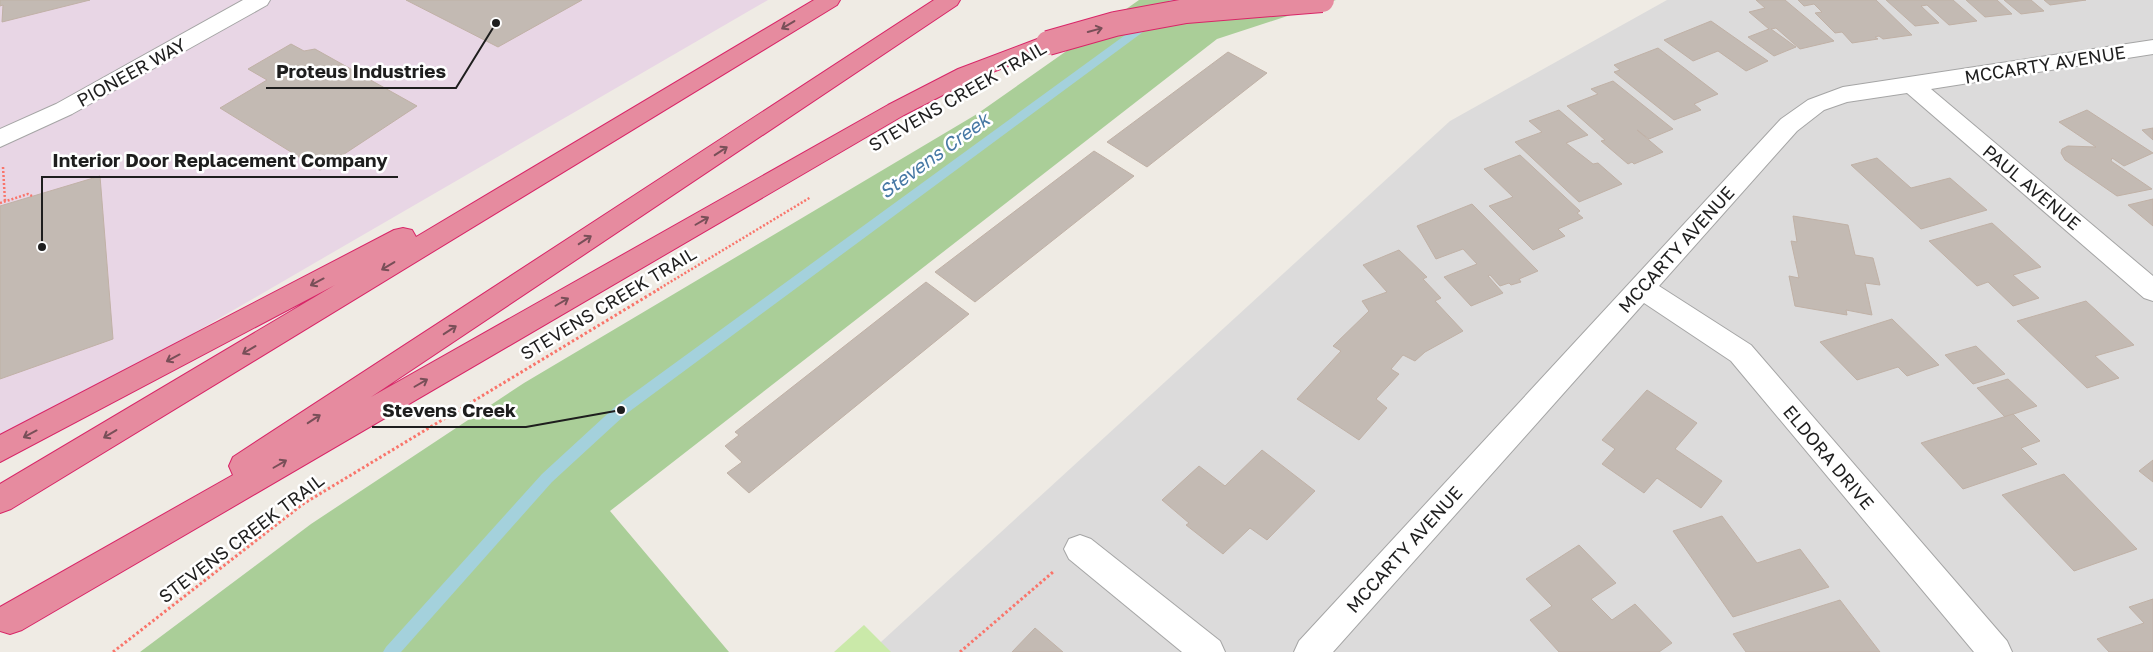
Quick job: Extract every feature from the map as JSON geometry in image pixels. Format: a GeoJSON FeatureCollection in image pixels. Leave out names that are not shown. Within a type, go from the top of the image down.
{"type":"FeatureCollection","features":[{"type":"Feature","properties":{"kind":"highway"},"geometry":{"type":"LineString","coordinates":[[0,500],[829,0]]}},
{"type":"Feature","properties":{"kind":"highway"},"geometry":{"type":"LineString","coordinates":[[5,623],[949,0]]}},
{"type":"Feature","properties":{"kind":"highway"},"geometry":{"type":"LineString","coordinates":[[5,623],[896,110],[966,74],[1048,43],[1116,24],[1186,11],[1322,0]]}},
{"type":"Feature","properties":{"kind":"highway"},"geometry":{"type":"LineString","coordinates":[[0,449],[670,96]]}},
{"type":"Feature","properties":{"kind":"street","name":"PIONEER WAY"},"geometry":{"type":"LineString","coordinates":[[0,138],[64,109],[259,0]]}},
{"type":"Feature","properties":{"kind":"street","name":"MCCARTY AVENUE"},"geometry":{"type":"LineString","coordinates":[[1311,652],[1788,126],[1816,105],[1843,95],[2153,47]]}},
{"type":"Feature","properties":{"kind":"street","name":"PAUL AVENUE"},"geometry":{"type":"LineString","coordinates":[[1911,84],[2153,291]]}},
{"type":"Feature","properties":{"kind":"street","name":"ELDORA DRIVE"},"geometry":{"type":"LineString","coordinates":[[1641,287],[1741,353],[1995,652]]}},
{"type":"Feature","properties":{"kind":"street"},"geometry":{"type":"LineString","coordinates":[[1080,549],[1208,652]]}},
{"type":"Feature","properties":{"kind":"path"},"geometry":{"type":"LineString","coordinates":[[0,160],[5,172],[5,201]]}},
{"type":"Feature","properties":{"kind":"path"},"geometry":{"type":"LineString","coordinates":[[0,203],[28,194],[32,196]]}},
{"type":"Feature","properties":{"kind":"path","name":"STEVENS CREEK TRAIL"},"geometry":{"type":"LineString","coordinates":[[113,652],[303,504],[812,196]]}},
{"type":"Feature","properties":{"kind":"path"},"geometry":{"type":"LineString","coordinates":[[960,652],[1080,549]]}},
{"type":"Feature","properties":{"kind":"shaded area"},"geometry":{"type":"Polygon","coordinates":[[[0,0],[768,0],[137,366],[0,436],[0,0]]]}},
{"type":"Feature","properties":{"kind":"shaded area"},"geometry":{"type":"Polygon","coordinates":[[[1667,0],[2153,0],[2153,652],[870,652],[1450,121],[1667,0]]]}},
{"type":"Feature","properties":{"kind":"green space"},"geometry":{"type":"Polygon","coordinates":[[[1139,0],[1336,0],[1217,39],[610,511],[729,652],[140,652],[311,524],[524,383],[977,114],[1139,0]]]}},
{"type":"Feature","properties":{"kind":"green space"},"geometry":{"type":"Polygon","coordinates":[[[864,625],[891,652],[834,652],[864,625]]]}},
{"type":"Feature","properties":{"kind":"building"},"geometry":{"type":"Polygon","coordinates":[[[0,0],[90,0],[2,22],[3,5],[0,6],[0,0]]]}},
{"type":"Feature","properties":{"kind":"building"},"geometry":{"type":"Polygon","coordinates":[[[406,0],[582,0],[498,47],[406,0]]]}},
{"type":"Feature","properties":{"kind":"building"},"geometry":{"type":"Polygon","coordinates":[[[1756,0],[1785,0],[1834,41],[1800,49],[1776,28],[1771,29],[1796,47],[1774,56],[1748,37],[1769,29],[1749,12],[1765,8],[1756,0]]]}},
{"type":"Feature","properties":{"kind":"building"},"geometry":{"type":"Polygon","coordinates":[[[1798,0],[1876,0],[1912,35],[1883,39],[1879,36],[1875,37],[1878,39],[1852,43],[1842,32],[1835,33],[1815,13],[1822,12],[1814,4],[1804,6],[1798,0]]]}},
{"type":"Feature","properties":{"kind":"building"},"geometry":{"type":"Polygon","coordinates":[[[1886,0],[1953,0],[1977,21],[1949,25],[1927,5],[1921,6],[1939,23],[1915,26],[1886,0]]]}},
{"type":"Feature","properties":{"kind":"building"},"geometry":{"type":"Polygon","coordinates":[[[1966,0],[1997,0],[2012,14],[1985,17],[1966,0]]]}},
{"type":"Feature","properties":{"kind":"building"},"geometry":{"type":"Polygon","coordinates":[[[2004,0],[2031,0],[2044,11],[2021,14],[2004,0]]]}},
{"type":"Feature","properties":{"kind":"building"},"geometry":{"type":"Polygon","coordinates":[[[2044,0],[2086,0],[2050,5],[2044,0]]]}},
{"type":"Feature","properties":{"kind":"building"},"geometry":{"type":"Polygon","coordinates":[[[1711,21],[1768,61],[1746,71],[1718,51],[1693,61],[1664,40],[1711,21]]]}},
{"type":"Feature","properties":{"kind":"building"},"geometry":{"type":"Polygon","coordinates":[[[291,44],[304,51],[315,49],[417,106],[320,170],[220,108],[267,80],[248,69],[291,44]]]}},
{"type":"Feature","properties":{"kind":"building"},"geometry":{"type":"Polygon","coordinates":[[[1658,48],[1718,94],[1694,104],[1701,110],[1674,120],[1614,72],[1620,70],[1614,65],[1658,48]]]}},
{"type":"Feature","properties":{"kind":"building"},"geometry":{"type":"Polygon","coordinates":[[[1228,52],[1267,73],[1147,167],[1107,142],[1228,52]]]}},
{"type":"Feature","properties":{"kind":"building"},"geometry":{"type":"Polygon","coordinates":[[[1613,81],[1673,129],[1649,139],[1637,130],[1663,152],[1634,164],[1632,162],[1628,164],[1601,141],[1605,140],[1567,106],[1598,94],[1591,89],[1613,81]]]}},
{"type":"Feature","properties":{"kind":"building"},"geometry":{"type":"Polygon","coordinates":[[[1559,110],[1588,135],[1566,143],[1593,164],[1598,163],[1622,184],[1579,202],[1515,142],[1542,132],[1529,121],[1559,110]]]}},
{"type":"Feature","properties":{"kind":"building"},"geometry":{"type":"Polygon","coordinates":[[[2087,110],[2153,153],[2124,166],[2112,158],[2111,161],[2152,189],[2117,196],[2065,160],[2061,153],[2062,149],[2068,146],[2096,147],[2059,122],[2087,110]]]}},
{"type":"Feature","properties":{"kind":"building"},"geometry":{"type":"Polygon","coordinates":[[[2153,128],[2153,140],[2142,130],[2153,128]]]}},
{"type":"Feature","properties":{"kind":"building"},"geometry":{"type":"Polygon","coordinates":[[[1094,151],[1134,176],[975,302],[935,272],[1094,151]]]}},
{"type":"Feature","properties":{"kind":"building"},"geometry":{"type":"Polygon","coordinates":[[[1520,155],[1580,211],[1577,213],[1583,218],[1558,229],[1565,236],[1533,250],[1489,206],[1513,197],[1484,169],[1520,155]]]}},
{"type":"Feature","properties":{"kind":"building"},"geometry":{"type":"Polygon","coordinates":[[[1877,158],[1911,188],[1950,178],[1987,210],[1921,229],[1851,165],[1877,158]]]}},
{"type":"Feature","properties":{"kind":"building"},"geometry":{"type":"Polygon","coordinates":[[[100,176],[113,339],[0,379],[0,206],[100,176]]]}},
{"type":"Feature","properties":{"kind":"building"},"geometry":{"type":"Polygon","coordinates":[[[2153,199],[2153,226],[2128,205],[2153,199]]]}},
{"type":"Feature","properties":{"kind":"building"},"geometry":{"type":"Polygon","coordinates":[[[1472,204],[1538,271],[1519,279],[1521,282],[1511,285],[1509,283],[1500,286],[1490,275],[1488,276],[1503,293],[1471,306],[1444,277],[1477,264],[1463,249],[1436,259],[1417,226],[1472,204]]]}},
{"type":"Feature","properties":{"kind":"building"},"geometry":{"type":"Polygon","coordinates":[[[1793,216],[1848,225],[1855,255],[1873,258],[1880,285],[1865,283],[1872,315],[1846,310],[1847,315],[1795,306],[1789,276],[1799,278],[1791,241],[1797,242],[1793,216]]]}},
{"type":"Feature","properties":{"kind":"building"},"geometry":{"type":"Polygon","coordinates":[[[1992,223],[2041,267],[2013,275],[2039,298],[2013,306],[1988,282],[1977,286],[1929,241],[1992,223]]]}},
{"type":"Feature","properties":{"kind":"building"},"geometry":{"type":"Polygon","coordinates":[[[1399,250],[1427,277],[1423,279],[1441,298],[1435,301],[1463,331],[1425,352],[1415,361],[1403,355],[1391,369],[1399,374],[1376,399],[1387,408],[1359,440],[1297,399],[1341,351],[1333,346],[1369,311],[1362,301],[1387,292],[1363,265],[1399,250]]]}},
{"type":"Feature","properties":{"kind":"building"},"geometry":{"type":"Polygon","coordinates":[[[926,282],[969,314],[749,493],[727,473],[742,462],[725,446],[739,435],[735,432],[926,282]]]}},
{"type":"Feature","properties":{"kind":"building"},"geometry":{"type":"Polygon","coordinates":[[[2086,301],[2134,345],[2095,356],[2119,378],[2087,388],[2017,321],[2086,301]]]}},
{"type":"Feature","properties":{"kind":"building"},"geometry":{"type":"Polygon","coordinates":[[[1892,319],[1939,365],[1907,376],[1898,367],[1857,380],[1820,342],[1892,319]]]}},
{"type":"Feature","properties":{"kind":"building"},"geometry":{"type":"Polygon","coordinates":[[[1976,346],[2005,374],[1973,384],[1945,355],[1976,346]]]}},
{"type":"Feature","properties":{"kind":"building"},"geometry":{"type":"Polygon","coordinates":[[[2008,379],[2037,406],[2005,417],[1977,388],[2008,379]]]}},
{"type":"Feature","properties":{"kind":"building"},"geometry":{"type":"Polygon","coordinates":[[[1647,390],[1697,423],[1675,449],[1722,481],[1701,508],[1657,478],[1644,493],[1602,464],[1615,449],[1602,440],[1647,390]]]}},
{"type":"Feature","properties":{"kind":"building"},"geometry":{"type":"Polygon","coordinates":[[[2013,414],[2040,441],[2021,448],[2037,464],[1963,489],[1921,443],[2013,414]]]}},
{"type":"Feature","properties":{"kind":"building"},"geometry":{"type":"Polygon","coordinates":[[[1262,450],[1315,491],[1267,540],[1250,528],[1223,554],[1186,525],[1189,523],[1162,500],[1199,466],[1225,486],[1262,450]]]}},
{"type":"Feature","properties":{"kind":"building"},"geometry":{"type":"Polygon","coordinates":[[[2153,460],[2153,482],[2139,471],[2153,460]]]}},
{"type":"Feature","properties":{"kind":"building"},"geometry":{"type":"Polygon","coordinates":[[[2064,474],[2137,549],[2074,571],[2002,495],[2064,474]]]}},
{"type":"Feature","properties":{"kind":"building"},"geometry":{"type":"Polygon","coordinates":[[[1722,516],[1757,563],[1800,549],[1829,587],[1733,617],[1673,531],[1722,516]]]}},
{"type":"Feature","properties":{"kind":"building"},"geometry":{"type":"Polygon","coordinates":[[[1579,545],[1616,583],[1591,599],[1612,620],[1635,604],[1672,643],[1659,652],[1559,652],[1530,620],[1552,606],[1526,579],[1579,545]]]}},
{"type":"Feature","properties":{"kind":"building"},"geometry":{"type":"Polygon","coordinates":[[[2153,599],[2153,652],[2109,652],[2097,639],[2144,623],[2129,607],[2153,599]]]}},
{"type":"Feature","properties":{"kind":"building"},"geometry":{"type":"Polygon","coordinates":[[[1840,600],[1880,652],[1746,652],[1733,634],[1840,600]]]}},
{"type":"Feature","properties":{"kind":"building"},"geometry":{"type":"Polygon","coordinates":[[[1035,628],[1063,652],[1012,652],[1035,628]]]}},
{"type":"Feature","properties":{"kind":"waterway","name":"Stevens Creek"},"geometry":{"type":"LineString","coordinates":[[391,652],[547,478],[621,410],[1143,27],[1176,0]]}},
{"type":"Feature","properties":{"kind":"place","name":"Proteus Industries"},"geometry":{"type":"Point","coordinates":[496,23]}},
{"type":"Feature","properties":{"kind":"place","name":"Interior Door Replacement Company"},"geometry":{"type":"Point","coordinates":[42,247]}},
{"type":"Feature","properties":{"kind":"place","name":"Stevens Creek"},"geometry":{"type":"Point","coordinates":[621,410]}}]}
